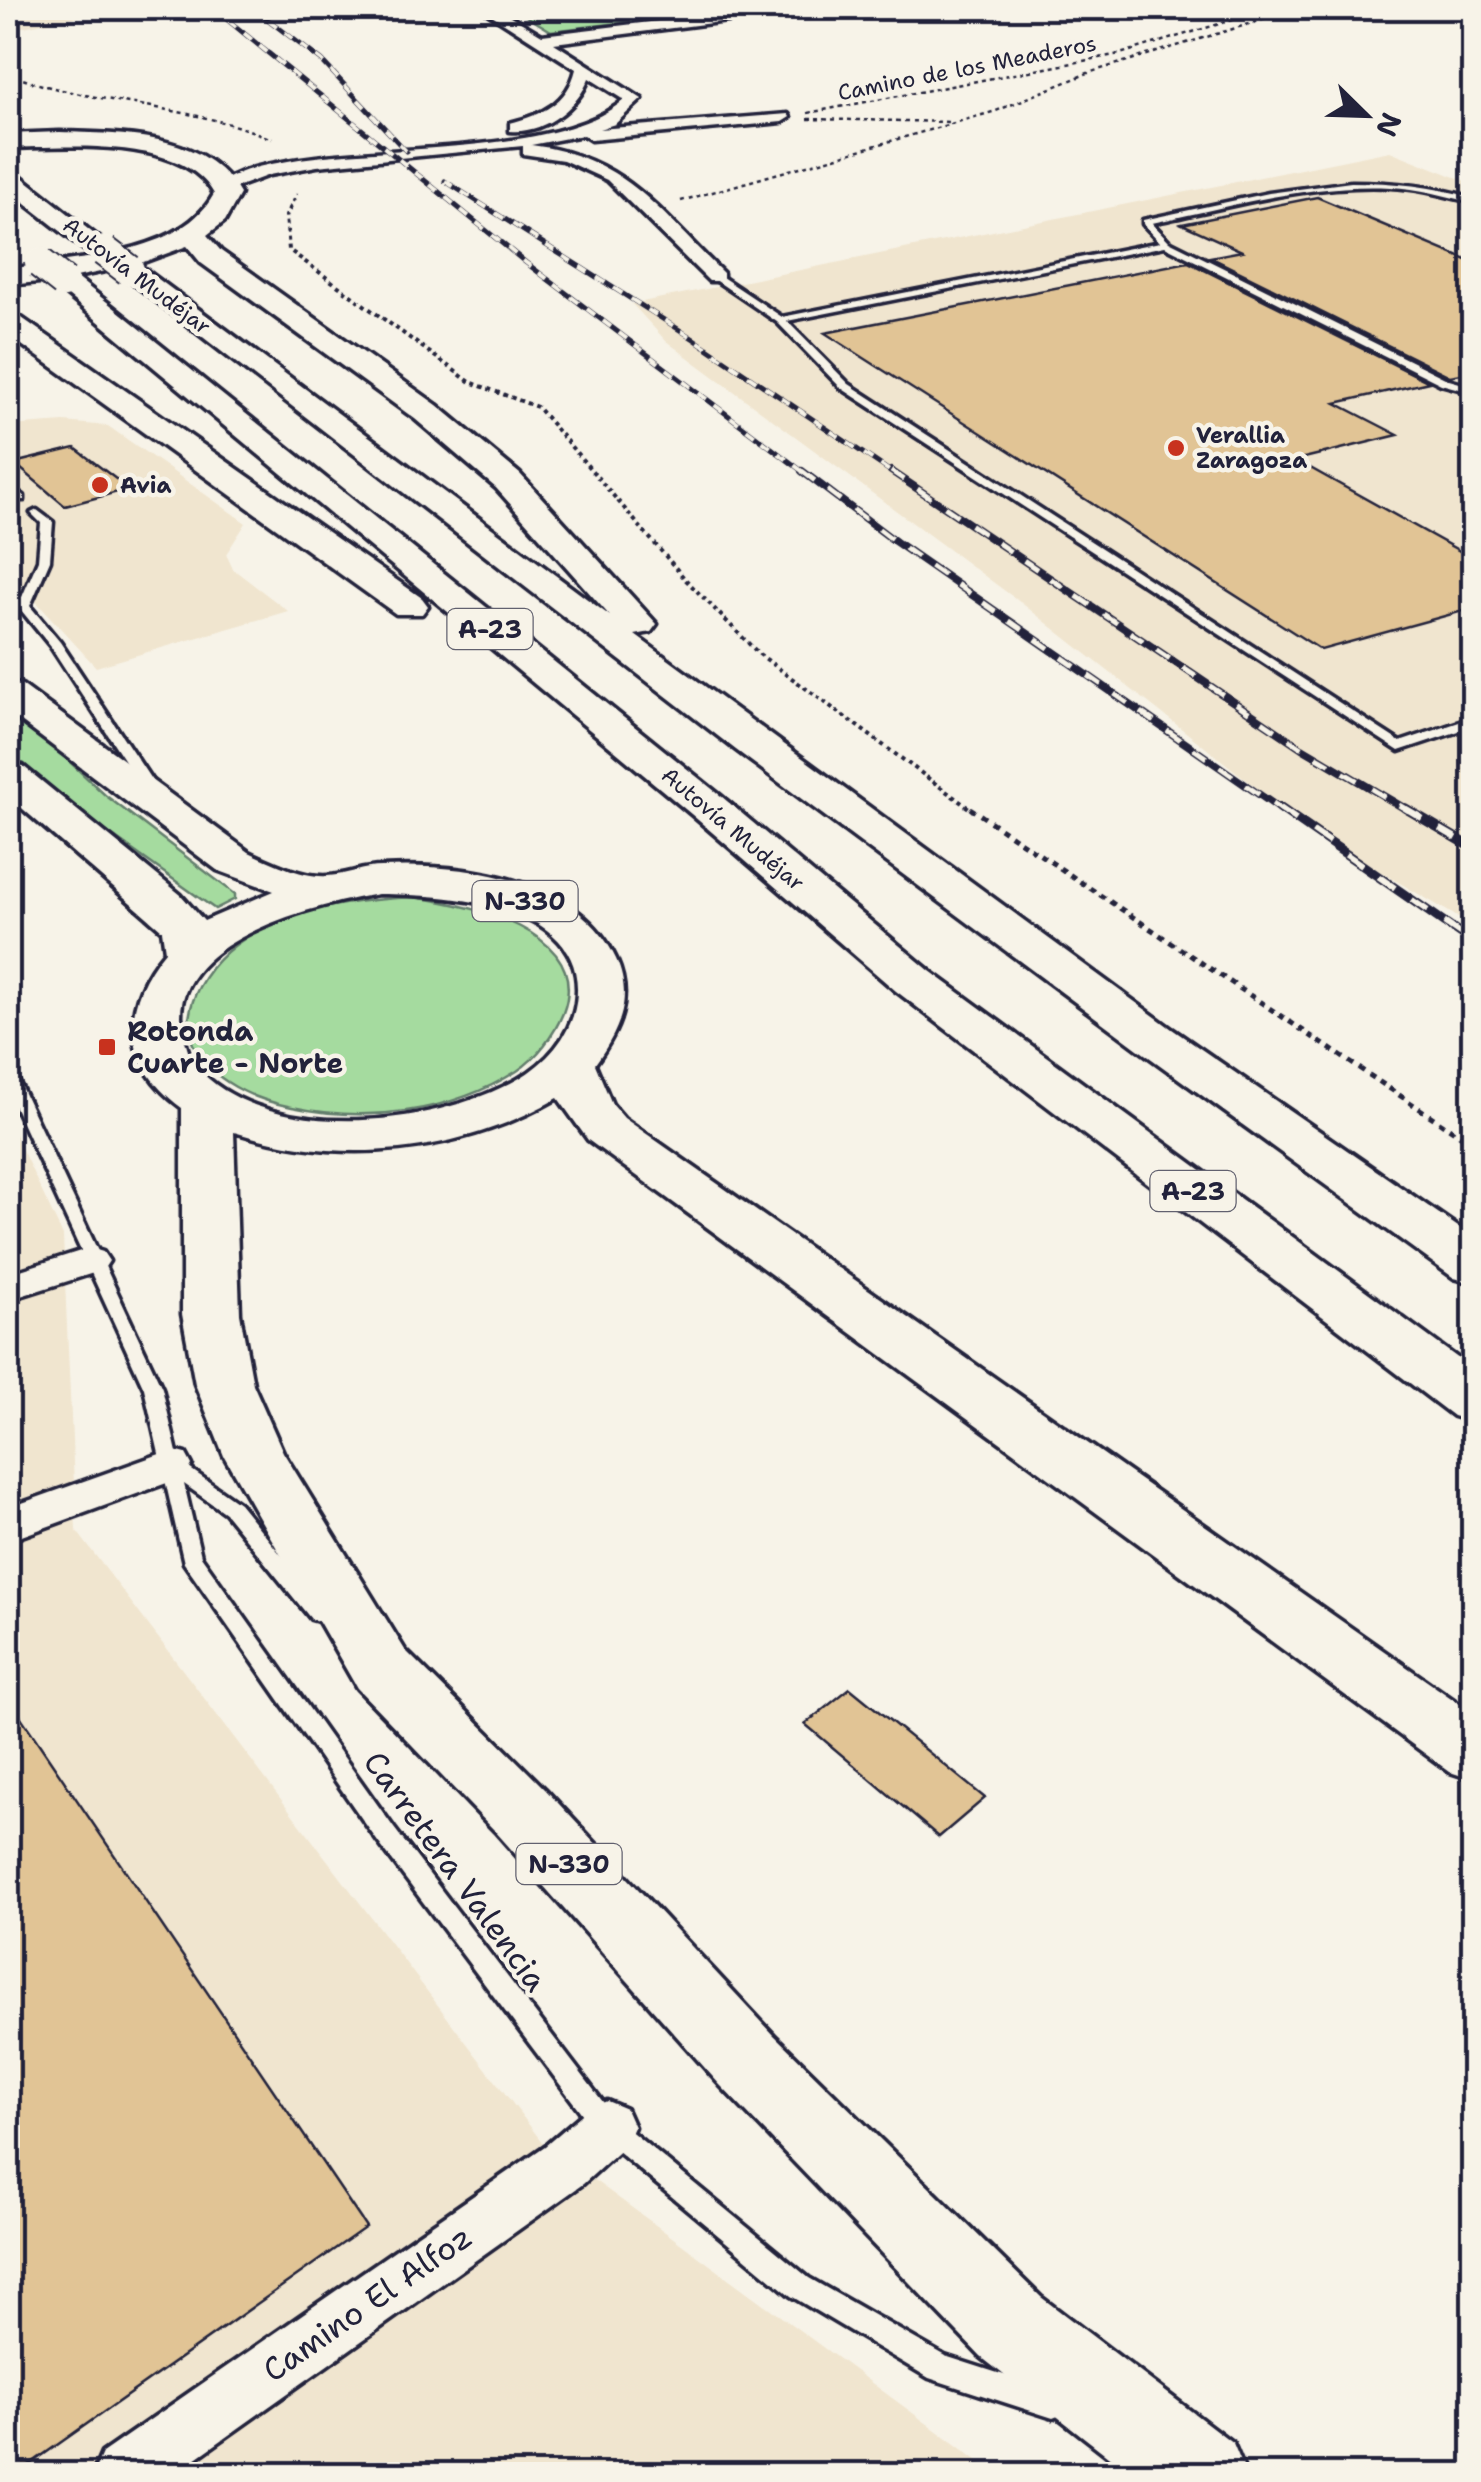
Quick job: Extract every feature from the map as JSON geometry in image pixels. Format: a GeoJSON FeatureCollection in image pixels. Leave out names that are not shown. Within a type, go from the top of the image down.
{"type":"FeatureCollection","features":[{"type":"Feature","properties":{"kind":"highway"},"geometry":{"type":"LineString","coordinates":[[8,278],[108,262],[190,233],[221,210],[226,186],[197,161],[145,147],[14,129]]}},
{"type":"Feature","properties":{"kind":"highway","name":"Autovía Mudéjar"},"geometry":{"type":"LineString","coordinates":[[8,178],[751,741],[1155,1039],[1474,1265]]}},
{"type":"Feature","properties":{"kind":"highway"},"geometry":{"type":"LineString","coordinates":[[190,233],[211,257],[426,412],[508,481],[660,649],[726,705],[751,741]]}},
{"type":"Feature","properties":{"kind":"highway","name":"Autovía Mudéjar"},"geometry":{"type":"LineString","coordinates":[[41,264],[706,805],[913,981],[1474,1401]]}},
{"type":"Feature","properties":{"kind":"highway"},"geometry":{"type":"LineString","coordinates":[[8,322],[578,726],[687,816],[913,981]]}},
{"type":"Feature","properties":{"kind":"highway","name":"N-330"},"geometry":{"type":"LineString","coordinates":[[8,694],[233,861],[264,874],[321,888]]}},
{"type":"Feature","properties":{"kind":"highway"},"geometry":{"type":"LineString","coordinates":[[8,774],[165,904],[185,927],[189,954]]}},
{"type":"Feature","properties":{"kind":"highway","name":"N-330"},"geometry":{"type":"LineString","coordinates":[[378,880],[453,883],[488,888],[536,905],[572,929],[596,958],[604,992],[594,1028],[569,1063],[532,1092],[482,1114],[426,1130],[366,1136],[306,1134],[252,1122],[208,1102],[166,1061],[156,1025],[164,988],[189,954],[225,926],[270,904],[321,888],[378,880]]}},
{"type":"Feature","properties":{"kind":"highway"},"geometry":{"type":"LineString","coordinates":[[569,1063],[589,1110],[606,1129],[1474,1752]]}},
{"type":"Feature","properties":{"kind":"highway","name":"N-330"},"geometry":{"type":"LineString","coordinates":[[208,1102],[211,1314],[224,1384],[254,1456],[380,1669],[520,1810],[747,2060],[1011,2326],[1129,2434]]}},
{"type":"Feature","properties":{"kind":"street"},"geometry":{"type":"LineString","coordinates":[[488,8],[584,68],[628,107],[673,124]]}},
{"type":"Feature","properties":{"kind":"street"},"geometry":{"type":"LineString","coordinates":[[540,40],[798,8]]}},
{"type":"Feature","properties":{"kind":"street"},"geometry":{"type":"LineString","coordinates":[[528,133],[581,90],[584,68]]}},
{"type":"Feature","properties":{"kind":"street"},"geometry":{"type":"LineString","coordinates":[[226,186],[260,169],[300,160],[590,128],[628,107],[692,116],[782,117]]}},
{"type":"Feature","properties":{"kind":"street"},"geometry":{"type":"LineString","coordinates":[[650,109],[673,124],[679,138],[660,148]]}},
{"type":"Feature","properties":{"kind":"street"},"geometry":{"type":"LineString","coordinates":[[197,161],[300,160],[479,145],[528,133],[782,117]]}},
{"type":"Feature","properties":{"kind":"street"},"geometry":{"type":"LineString","coordinates":[[479,145],[567,155],[616,166],[646,211],[716,276]]}},
{"type":"Feature","properties":{"kind":"street"},"geometry":{"type":"LineString","coordinates":[[8,1287],[90,1261]]}},
{"type":"Feature","properties":{"kind":"street"},"geometry":{"type":"LineString","coordinates":[[8,1525],[172,1465]]}},
{"type":"Feature","properties":{"kind":"street","name":"Camino El Alfoz"},"geometry":{"type":"LineString","coordinates":[[123,2474],[564,2165],[607,2127]]}},
{"type":"Feature","properties":{"kind":"lane"},"geometry":{"type":"LineString","coordinates":[[1474,201],[1423,185],[1343,183],[1146,222],[1166,242],[1444,382],[1474,390]]}},
{"type":"Feature","properties":{"kind":"lane"},"geometry":{"type":"LineString","coordinates":[[780,320],[1166,242]]}},
{"type":"Feature","properties":{"kind":"lane"},"geometry":{"type":"LineString","coordinates":[[716,276],[780,320],[845,386],[1399,747],[1474,722]]}},
{"type":"Feature","properties":{"kind":"lane"},"geometry":{"type":"LineString","coordinates":[[8,488],[20,498]]}},
{"type":"Feature","properties":{"kind":"lane"},"geometry":{"type":"LineString","coordinates":[[25,605],[47,539],[46,522],[37,513]]}},
{"type":"Feature","properties":{"kind":"lane"},"geometry":{"type":"LineString","coordinates":[[8,587],[25,605],[165,811]]}},
{"type":"Feature","properties":{"kind":"lane","name":"Carretera Valencia"},"geometry":{"type":"LineString","coordinates":[[8,1076],[90,1261],[153,1388],[191,1558],[386,1835],[607,2127],[800,2287],[940,2368],[1129,2434]]}},
{"type":"Feature","properties":{"kind":"lane"},"geometry":{"type":"LineString","coordinates":[[172,1465],[232,1508],[318,1614],[380,1669]]}},
{"type":"Feature","properties":{"kind":"path","name":"Camino de los Meaderos"},"geometry":{"type":"LineString","coordinates":[[782,117],[868,105],[1120,54],[1272,8]]}},
{"type":"Feature","properties":{"kind":"path"},"geometry":{"type":"LineString","coordinates":[[646,211],[962,121],[1088,73],[1270,18],[1474,9]]}},
{"type":"Feature","properties":{"kind":"path"},"geometry":{"type":"LineString","coordinates":[[8,74],[80,96],[234,123],[286,146],[306,172],[286,216],[288,250],[470,382],[538,407],[686,580],[759,654],[972,810],[1474,1146]]}},
{"type":"Feature","properties":{"kind":"path"},"geometry":{"type":"LineString","coordinates":[[782,117],[902,124],[962,121]]}},
{"type":"Feature","properties":{"kind":"shaded area"},"geometry":{"type":"Polygon","coordinates":[[[8,8],[121,8],[8,30],[8,8]]]}},
{"type":"Feature","properties":{"kind":"shaded area","name":"Verallia Zaragoza"},"geometry":{"type":"Polygon","coordinates":[[[1390,151],[1473,184],[1473,926],[1313,832],[1024,605],[666,341],[632,304],[1390,151]]]}},
{"type":"Feature","properties":{"kind":"shaded area"},"geometry":{"type":"Polygon","coordinates":[[[64,422],[108,426],[246,523],[226,554],[233,569],[288,611],[96,667],[8,571],[8,426],[64,422]]]}},
{"type":"Feature","properties":{"kind":"shaded area"},"geometry":{"type":"Polygon","coordinates":[[[8,1120],[63,1236],[76,1530],[542,2142],[996,2474],[8,2474],[8,1120]]]}},
{"type":"Feature","properties":{"kind":"green space"},"geometry":{"type":"Polygon","coordinates":[[[513,8],[747,8],[551,31],[513,8]]]}},
{"type":"Feature","properties":{"kind":"green space"},"geometry":{"type":"Polygon","coordinates":[[[8,704],[105,795],[235,894],[235,899],[215,909],[93,822],[8,753],[8,704]]]}},
{"type":"Feature","properties":{"kind":"green space"},"geometry":{"type":"Polygon","coordinates":[[[412,897],[463,906],[519,926],[543,942],[560,961],[568,984],[563,1013],[544,1045],[525,1065],[465,1097],[437,1105],[350,1114],[320,1112],[263,1099],[235,1087],[201,1057],[189,1030],[193,1001],[216,962],[238,943],[264,927],[322,908],[412,897]]]}},
{"type":"Feature","properties":{"kind":"building"},"geometry":{"type":"Polygon","coordinates":[[[1317,197],[1474,263],[1474,372],[1450,376],[1210,257],[1242,251],[1182,224],[1317,197]]]}},
{"type":"Feature","properties":{"kind":"building","name":"Verallia Zaragoza"},"geometry":{"type":"Polygon","coordinates":[[[1188,262],[1429,382],[1336,403],[1398,435],[1296,460],[1474,559],[1474,608],[1321,650],[825,333],[1188,262]]]}},
{"type":"Feature","properties":{"kind":"building","name":"Avia"},"geometry":{"type":"Polygon","coordinates":[[[75,448],[129,489],[65,506],[14,463],[75,448]]]}},
{"type":"Feature","properties":{"kind":"building"},"geometry":{"type":"Polygon","coordinates":[[[850,1688],[985,1798],[939,1837],[805,1724],[850,1688]]]}},
{"type":"Feature","properties":{"kind":"building"},"geometry":{"type":"Polygon","coordinates":[[[8,1698],[366,2227],[16,2474],[8,2474],[8,1698]]]}},
{"type":"Feature","properties":{"kind":"railway"},"geometry":{"type":"LineString","coordinates":[[213,8],[525,262],[806,474]]}},
{"type":"Feature","properties":{"kind":"railway"},"geometry":{"type":"LineString","coordinates":[[253,8],[322,61],[406,151]]}},
{"type":"Feature","properties":{"kind":"railway"},"geometry":{"type":"LineString","coordinates":[[445,181],[694,339],[894,474]]}},
{"type":"Feature","properties":{"kind":"railway"},"geometry":{"type":"LineString","coordinates":[[802,471],[896,542],[1283,811]]}},
{"type":"Feature","properties":{"kind":"railway"},"geometry":{"type":"LineString","coordinates":[[891,471],[1302,748],[1409,811]]}},
{"type":"Feature","properties":{"kind":"railway"},"geometry":{"type":"LineString","coordinates":[[1280,808],[1474,943]]}},
{"type":"Feature","properties":{"kind":"railway"},"geometry":{"type":"LineString","coordinates":[[1405,808],[1468,845]]}},
{"type":"Feature","properties":{"kind":"place","name":"Verallia Zaragoza"},"geometry":{"type":"Point","coordinates":[1176,448]}},
{"type":"Feature","properties":{"kind":"place","name":"Avia"},"geometry":{"type":"Point","coordinates":[100,485]}},
{"type":"Feature","properties":{"kind":"place","name":"Rotonda Cuarte - Norte"},"geometry":{"type":"Point","coordinates":[107,1047]}}]}
